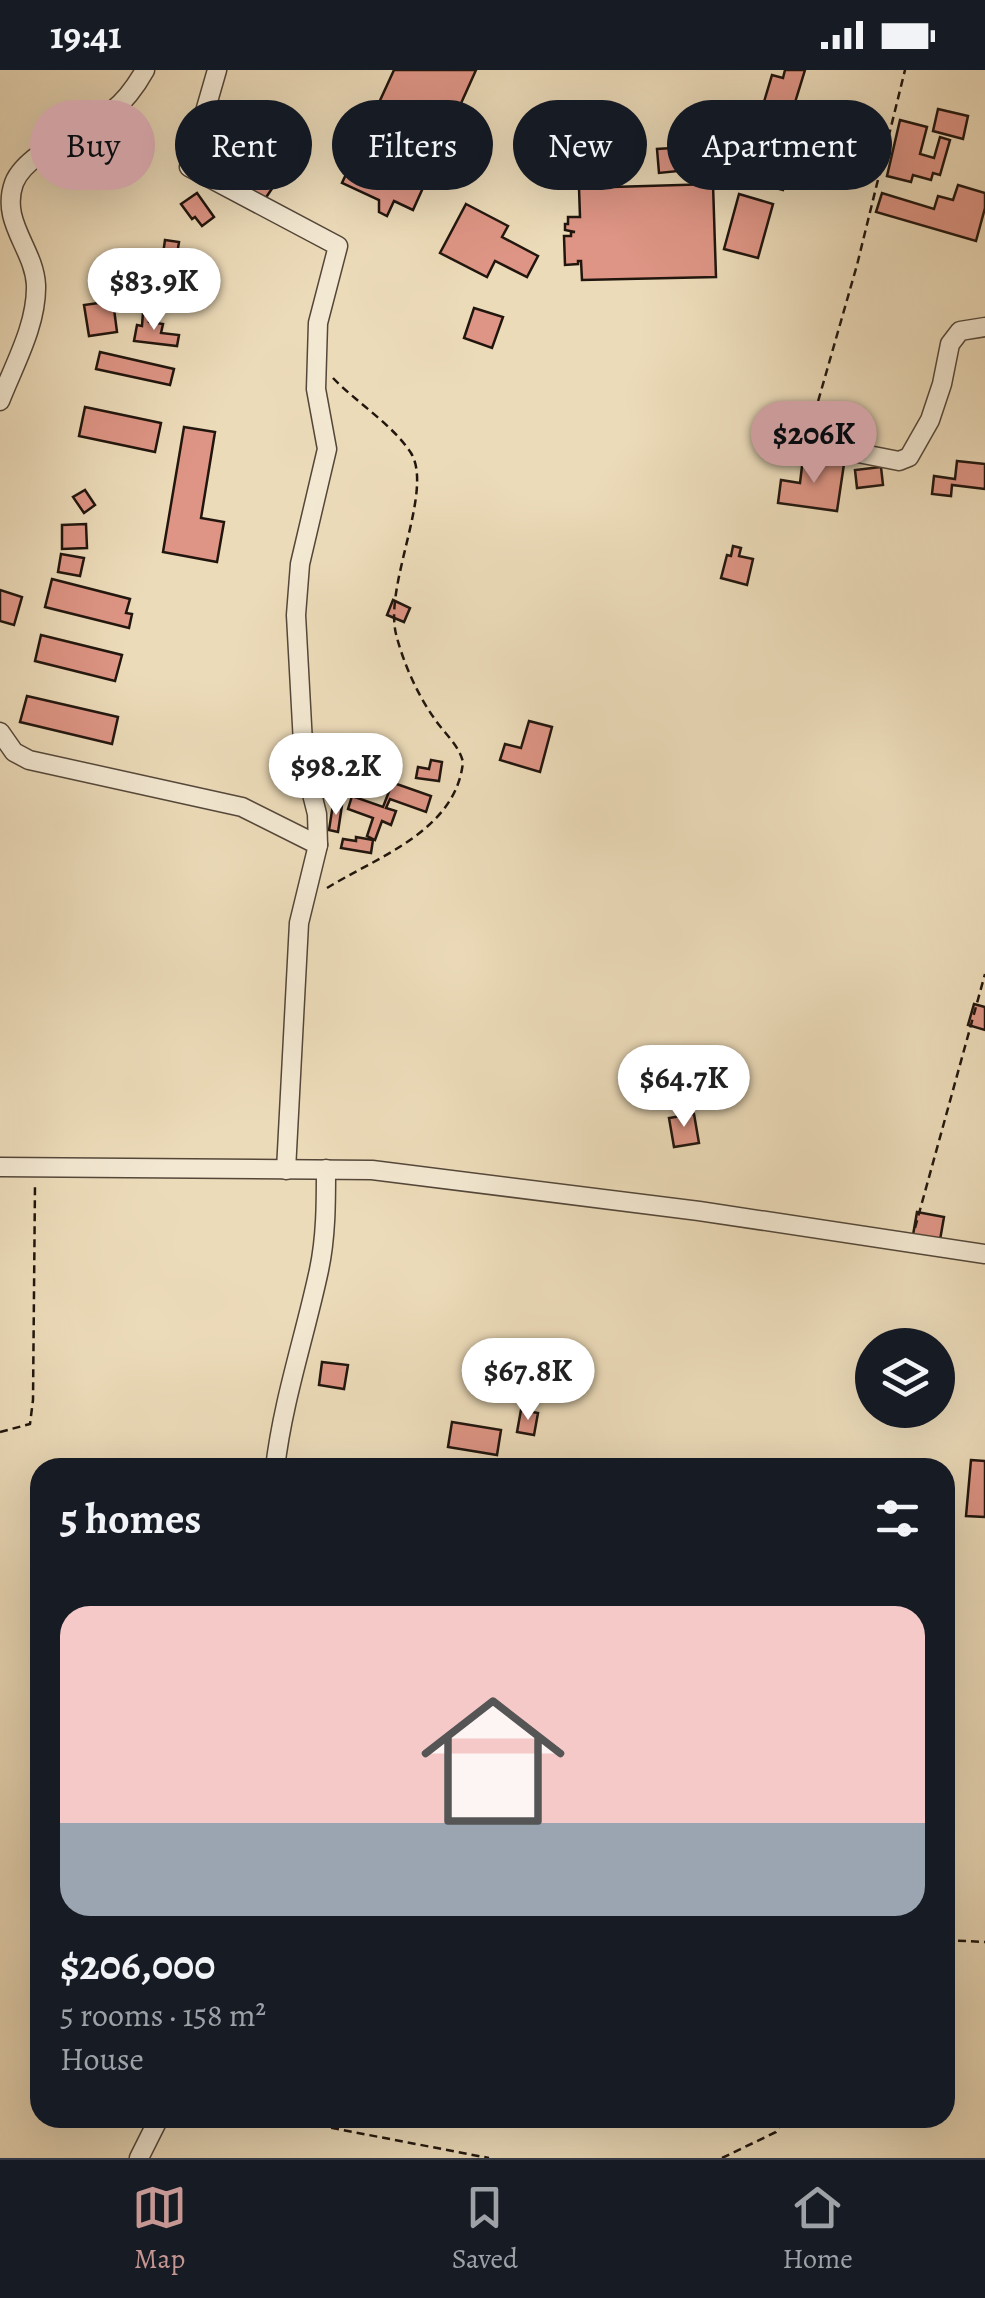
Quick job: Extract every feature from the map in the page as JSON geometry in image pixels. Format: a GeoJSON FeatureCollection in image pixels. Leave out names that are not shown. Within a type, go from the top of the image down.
{"type":"FeatureCollection","features":[{"type":"Feature","properties":{"kind":"street"},"geometry":{"type":"LineString","coordinates":[[0,401],[35,299],[33,268],[12,224],[10,208],[15,179],[52,147],[113,110],[146,70]]}},
{"type":"Feature","properties":{"kind":"street"},"geometry":{"type":"LineString","coordinates":[[217,70],[190,167],[338,246],[318,323],[316,390],[327,449],[300,564],[296,615],[304,762],[318,814],[318,844],[297,944],[286,1170]]}},
{"type":"Feature","properties":{"kind":"street"},"geometry":{"type":"LineString","coordinates":[[807,443],[905,460],[922,437],[936,402],[950,344],[960,331],[985,327]]}},
{"type":"Feature","properties":{"kind":"street"},"geometry":{"type":"LineString","coordinates":[[0,732],[14,752],[29,760],[242,808],[318,844]]}},
{"type":"Feature","properties":{"kind":"street"},"geometry":{"type":"LineString","coordinates":[[0,1167],[372,1170],[699,1211],[985,1254]]}},
{"type":"Feature","properties":{"kind":"street"},"geometry":{"type":"LineString","coordinates":[[276,1458],[320,1268],[326,1169]]}},
{"type":"Feature","properties":{"kind":"street"},"geometry":{"type":"LineString","coordinates":[[139,2158],[154,2128]]}},
{"type":"Feature","properties":{"kind":"path"},"geometry":{"type":"LineString","coordinates":[[807,443],[862,247],[904,70]]}},
{"type":"Feature","properties":{"kind":"path"},"geometry":{"type":"LineString","coordinates":[[304,901],[420,833],[453,794],[463,762],[419,693],[395,632],[399,573],[416,496],[417,468],[398,437],[332,377]]}},
{"type":"Feature","properties":{"kind":"path"},"geometry":{"type":"LineString","coordinates":[[911,1244],[985,974]]}},
{"type":"Feature","properties":{"kind":"path"},"geometry":{"type":"LineString","coordinates":[[0,1432],[30,1424],[36,1168]]}},
{"type":"Feature","properties":{"kind":"path"},"geometry":{"type":"LineString","coordinates":[[955,1940],[985,1942]]}},
{"type":"Feature","properties":{"kind":"path"},"geometry":{"type":"LineString","coordinates":[[332,2128],[489,2158]]}},
{"type":"Feature","properties":{"kind":"path"},"geometry":{"type":"LineString","coordinates":[[722,2158],[779,2128]]}},
{"type":"Feature","properties":{"kind":"building"},"geometry":{"type":"Polygon","coordinates":[[[394,70],[476,70],[462,100],[380,100],[394,70]]]}},
{"type":"Feature","properties":{"kind":"building"},"geometry":{"type":"Polygon","coordinates":[[[785,70],[805,70],[796,100],[765,100],[772,75],[783,78],[785,70]]]}},
{"type":"Feature","properties":{"kind":"building"},"geometry":{"type":"Polygon","coordinates":[[[938,109],[968,116],[963,139],[933,131],[938,109]]]}},
{"type":"Feature","properties":{"kind":"building"},"geometry":{"type":"Polygon","coordinates":[[[900,120],[927,127],[920,154],[934,158],[940,137],[950,140],[940,175],[933,173],[931,180],[913,175],[911,182],[892,177],[892,154],[900,120]]]}},
{"type":"Feature","properties":{"kind":"building"},"geometry":{"type":"Polygon","coordinates":[[[667,148],[667,172],[659,173],[657,149],[667,148]]]}},
{"type":"Feature","properties":{"kind":"building"},"geometry":{"type":"Polygon","coordinates":[[[958,185],[985,193],[976,241],[876,212],[882,193],[934,209],[938,196],[953,200],[958,185]]]}},
{"type":"Feature","properties":{"kind":"building"},"geometry":{"type":"Polygon","coordinates":[[[647,186],[713,190],[716,277],[582,280],[581,261],[565,265],[564,236],[575,232],[565,230],[568,217],[580,217],[579,190],[647,190],[647,186]]]}},
{"type":"Feature","properties":{"kind":"building"},"geometry":{"type":"Polygon","coordinates":[[[245,190],[271,190],[263,202],[245,190]]]}},
{"type":"Feature","properties":{"kind":"building"},"geometry":{"type":"Polygon","coordinates":[[[357,190],[422,190],[413,210],[394,201],[387,216],[379,212],[379,200],[357,190]]]}},
{"type":"Feature","properties":{"kind":"building"},"geometry":{"type":"Polygon","coordinates":[[[197,193],[214,217],[202,226],[181,204],[197,193]]]}},
{"type":"Feature","properties":{"kind":"building"},"geometry":{"type":"Polygon","coordinates":[[[739,194],[773,204],[758,258],[724,249],[739,194]]]}},
{"type":"Feature","properties":{"kind":"building"},"geometry":{"type":"Polygon","coordinates":[[[466,204],[508,226],[502,237],[538,256],[527,277],[495,261],[487,277],[440,253],[466,204]]]}},
{"type":"Feature","properties":{"kind":"building"},"geometry":{"type":"Polygon","coordinates":[[[165,240],[179,242],[172,286],[114,277],[117,254],[162,261],[165,240]]]}},
{"type":"Feature","properties":{"kind":"building"},"geometry":{"type":"Polygon","coordinates":[[[113,301],[117,332],[89,336],[84,305],[113,301]]]}},
{"type":"Feature","properties":{"kind":"building"},"geometry":{"type":"Polygon","coordinates":[[[474,308],[503,317],[492,348],[464,338],[474,308]]]}},
{"type":"Feature","properties":{"kind":"building"},"geometry":{"type":"Polygon","coordinates":[[[143,312],[150,314],[149,322],[163,324],[161,333],[179,335],[177,346],[134,341],[137,325],[142,326],[143,312]]]}},
{"type":"Feature","properties":{"kind":"building"},"geometry":{"type":"Polygon","coordinates":[[[100,352],[174,369],[170,385],[96,369],[100,352]]]}},
{"type":"Feature","properties":{"kind":"building"},"geometry":{"type":"Polygon","coordinates":[[[85,407],[161,423],[155,452],[79,436],[85,407]]]}},
{"type":"Feature","properties":{"kind":"building"},"geometry":{"type":"Polygon","coordinates":[[[184,427],[215,432],[201,518],[224,522],[217,562],[163,552],[184,427]]]}},
{"type":"Feature","properties":{"kind":"building"},"geometry":{"type":"Polygon","coordinates":[[[803,458],[844,464],[837,511],[778,503],[781,480],[800,483],[803,458]]]}},
{"type":"Feature","properties":{"kind":"building"},"geometry":{"type":"Polygon","coordinates":[[[957,461],[985,464],[985,489],[952,485],[951,496],[932,494],[934,476],[955,479],[957,461]]]}},
{"type":"Feature","properties":{"kind":"building"},"geometry":{"type":"Polygon","coordinates":[[[881,467],[883,485],[857,488],[855,470],[881,467]]]}},
{"type":"Feature","properties":{"kind":"building"},"geometry":{"type":"Polygon","coordinates":[[[85,490],[95,505],[84,513],[73,497],[85,490]]]}},
{"type":"Feature","properties":{"kind":"building"},"geometry":{"type":"Polygon","coordinates":[[[86,524],[87,548],[62,549],[62,525],[86,524]]]}},
{"type":"Feature","properties":{"kind":"building"},"geometry":{"type":"Polygon","coordinates":[[[733,546],[741,548],[739,556],[753,559],[747,585],[721,578],[733,546]]]}},
{"type":"Feature","properties":{"kind":"building"},"geometry":{"type":"Polygon","coordinates":[[[61,554],[84,558],[80,576],[58,572],[61,554]]]}},
{"type":"Feature","properties":{"kind":"building"},"geometry":{"type":"Polygon","coordinates":[[[52,579],[130,599],[126,613],[132,614],[129,628],[45,607],[52,579]]]}},
{"type":"Feature","properties":{"kind":"building"},"geometry":{"type":"Polygon","coordinates":[[[0,590],[22,597],[14,625],[0,621],[0,590]]]}},
{"type":"Feature","properties":{"kind":"building"},"geometry":{"type":"Polygon","coordinates":[[[393,600],[410,608],[404,622],[387,615],[393,600]]]}},
{"type":"Feature","properties":{"kind":"building"},"geometry":{"type":"Polygon","coordinates":[[[41,635],[122,655],[115,681],[35,661],[41,635]]]}},
{"type":"Feature","properties":{"kind":"building"},"geometry":{"type":"Polygon","coordinates":[[[27,696],[118,717],[112,744],[20,722],[27,696]]]}},
{"type":"Feature","properties":{"kind":"building"},"geometry":{"type":"Polygon","coordinates":[[[529,721],[552,727],[540,772],[500,760],[505,744],[521,748],[529,721]]]}},
{"type":"Feature","properties":{"kind":"building"},"geometry":{"type":"Polygon","coordinates":[[[431,760],[442,762],[439,781],[416,778],[418,767],[429,769],[431,760]]]}},
{"type":"Feature","properties":{"kind":"building"},"geometry":{"type":"Polygon","coordinates":[[[371,775],[431,796],[426,812],[390,799],[386,808],[396,811],[391,825],[382,821],[375,840],[367,836],[373,818],[348,809],[352,796],[383,807],[390,789],[369,781],[371,775]]]}},
{"type":"Feature","properties":{"kind":"building"},"geometry":{"type":"Polygon","coordinates":[[[333,804],[342,805],[338,832],[329,830],[333,804]]]}},
{"type":"Feature","properties":{"kind":"building"},"geometry":{"type":"Polygon","coordinates":[[[356,837],[373,840],[371,853],[341,848],[343,839],[356,841],[356,837]]]}},
{"type":"Feature","properties":{"kind":"building"},"geometry":{"type":"Polygon","coordinates":[[[974,1004],[985,1007],[985,1030],[968,1025],[974,1004]]]}},
{"type":"Feature","properties":{"kind":"building"},"geometry":{"type":"Polygon","coordinates":[[[694,1114],[699,1143],[674,1147],[669,1118],[694,1114]]]}},
{"type":"Feature","properties":{"kind":"building"},"geometry":{"type":"Polygon","coordinates":[[[917,1212],[944,1217],[940,1240],[913,1235],[917,1212]]]}},
{"type":"Feature","properties":{"kind":"building"},"geometry":{"type":"Polygon","coordinates":[[[322,1362],[348,1365],[344,1389],[319,1385],[322,1362]]]}},
{"type":"Feature","properties":{"kind":"building"},"geometry":{"type":"Polygon","coordinates":[[[521,1410],[538,1413],[534,1435],[517,1432],[521,1410]]]}},
{"type":"Feature","properties":{"kind":"building"},"geometry":{"type":"Polygon","coordinates":[[[452,1422],[501,1430],[497,1455],[448,1447],[452,1422]]]}},
{"type":"Feature","properties":{"kind":"building"},"geometry":{"type":"Polygon","coordinates":[[[971,1460],[985,1461],[985,1517],[966,1516],[971,1460]]]}}]}
